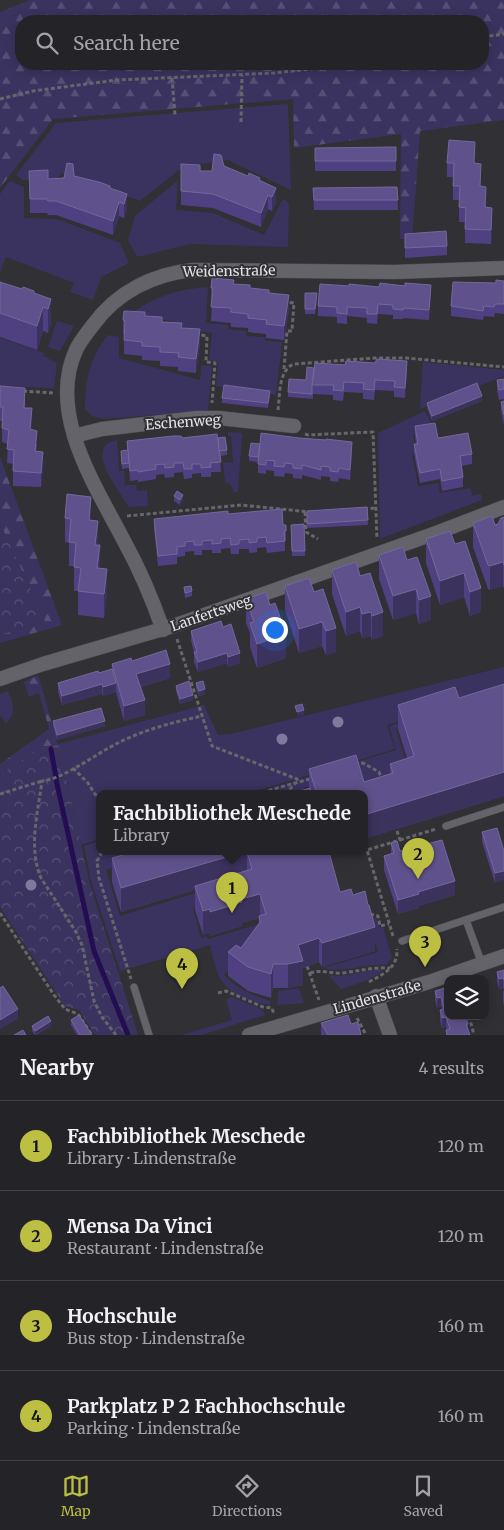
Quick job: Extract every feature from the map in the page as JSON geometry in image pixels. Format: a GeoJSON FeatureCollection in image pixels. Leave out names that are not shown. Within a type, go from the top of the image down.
{"type":"FeatureCollection","features":[{"type":"Feature","properties":{"kind":"street","name":"Weidenstraße"},"geometry":{"type":"LineString","coordinates":[[168,628],[88,472],[74,436],[68,393],[71,365],[76,350],[97,319],[110,305],[159,276],[182,271],[207,269],[394,272],[504,268]]}},
{"type":"Feature","properties":{"kind":"street","name":"Eschenweg"},"geometry":{"type":"LineString","coordinates":[[74,436],[112,428],[197,418],[294,426]]}},
{"type":"Feature","properties":{"kind":"street","name":"Lanfertsweg"},"geometry":{"type":"LineString","coordinates":[[0,679],[43,664],[168,628],[504,507]]}},
{"type":"Feature","properties":{"kind":"street","name":"Lindenstraße"},"geometry":{"type":"LineString","coordinates":[[250,1035],[504,956]]}},
{"type":"Feature","properties":{"kind":"street"},"geometry":{"type":"LineString","coordinates":[[376,996],[390,1035]]}},
{"type":"Feature","properties":{"kind":"lane"},"geometry":{"type":"LineString","coordinates":[[446,826],[504,807]]}},
{"type":"Feature","properties":{"kind":"lane"},"geometry":{"type":"LineString","coordinates":[[402,941],[504,907]]}},
{"type":"Feature","properties":{"kind":"lane"},"geometry":{"type":"LineString","coordinates":[[466,920],[482,964]]}},
{"type":"Feature","properties":{"kind":"lane"},"geometry":{"type":"LineString","coordinates":[[134,987],[149,1035]]}},
{"type":"Feature","properties":{"kind":"path"},"geometry":{"type":"LineString","coordinates":[[489,37],[504,34]]}},
{"type":"Feature","properties":{"kind":"path"},"geometry":{"type":"LineString","coordinates":[[0,99],[32,91],[117,80],[310,70]]}},
{"type":"Feature","properties":{"kind":"path"},"geometry":{"type":"LineString","coordinates":[[241,122],[242,74]]}},
{"type":"Feature","properties":{"kind":"path"},"geometry":{"type":"LineString","coordinates":[[172,78],[176,115]]}},
{"type":"Feature","properties":{"kind":"path"},"geometry":{"type":"LineString","coordinates":[[277,301],[294,303],[292,330],[288,330],[277,424]]}},
{"type":"Feature","properties":{"kind":"path"},"geometry":{"type":"LineString","coordinates":[[189,333],[207,336],[206,362],[215,363],[211,403],[224,405],[224,419]]}},
{"type":"Feature","properties":{"kind":"path"},"geometry":{"type":"LineString","coordinates":[[284,372],[288,366],[294,364],[375,358],[406,358],[504,367]]}},
{"type":"Feature","properties":{"kind":"path"},"geometry":{"type":"LineString","coordinates":[[16,391],[68,393]]}},
{"type":"Feature","properties":{"kind":"path"},"geometry":{"type":"LineString","coordinates":[[294,426],[308,435],[373,432],[377,542]]}},
{"type":"Feature","properties":{"kind":"path"},"geometry":{"type":"LineString","coordinates":[[126,516],[241,505],[312,512]]}},
{"type":"Feature","properties":{"kind":"path"},"geometry":{"type":"LineString","coordinates":[[357,510],[376,508]]}},
{"type":"Feature","properties":{"kind":"path"},"geometry":{"type":"LineString","coordinates":[[305,512],[306,532],[318,539]]}},
{"type":"Feature","properties":{"kind":"path"},"geometry":{"type":"LineString","coordinates":[[168,628],[212,746],[297,780],[297,783]]}},
{"type":"Feature","properties":{"kind":"path"},"geometry":{"type":"LineString","coordinates":[[0,794],[50,780],[132,736],[202,716]]}},
{"type":"Feature","properties":{"kind":"path"},"geometry":{"type":"LineString","coordinates":[[354,766],[363,763],[379,772],[383,785]]}},
{"type":"Feature","properties":{"kind":"path"},"geometry":{"type":"LineString","coordinates":[[73,768],[88,783],[96,796]]}},
{"type":"Feature","properties":{"kind":"path"},"geometry":{"type":"LineString","coordinates":[[271,790],[317,777]]}},
{"type":"Feature","properties":{"kind":"path"},"geometry":{"type":"LineString","coordinates":[[42,781],[34,855],[38,871],[78,936],[94,1002],[102,1017],[116,1035]]}},
{"type":"Feature","properties":{"kind":"path"},"geometry":{"type":"LineString","coordinates":[[289,790],[297,783]]}},
{"type":"Feature","properties":{"kind":"path"},"geometry":{"type":"LineString","coordinates":[[360,1002],[356,989],[391,968],[396,960],[397,951],[368,850],[446,826]]}},
{"type":"Feature","properties":{"kind":"path"},"geometry":{"type":"LineString","coordinates":[[397,832],[400,840]]}},
{"type":"Feature","properties":{"kind":"path"},"geometry":{"type":"LineString","coordinates":[[100,855],[97,861],[99,878],[134,987]]}},
{"type":"Feature","properties":{"kind":"path"},"geometry":{"type":"LineString","coordinates":[[366,912],[378,916],[380,926],[389,924]]}},
{"type":"Feature","properties":{"kind":"path"},"geometry":{"type":"LineString","coordinates":[[0,913],[54,995],[65,1009],[78,1014],[92,1035]]}},
{"type":"Feature","properties":{"kind":"path"},"geometry":{"type":"LineString","coordinates":[[308,966],[323,1013]]}},
{"type":"Feature","properties":{"kind":"path"},"geometry":{"type":"LineString","coordinates":[[310,973],[320,970],[341,973],[370,968],[391,968]]}},
{"type":"Feature","properties":{"kind":"path"},"geometry":{"type":"LineString","coordinates":[[218,993],[226,991],[263,1007],[272,1008],[277,1026]]}},
{"type":"Feature","properties":{"kind":"path"},"geometry":{"type":"LineString","coordinates":[[470,1020],[474,1035]]}},
{"type":"Feature","properties":{"kind":"green space"},"geometry":{"type":"Polygon","coordinates":[[[31,0],[504,0],[504,120],[420,131],[412,239],[400,239],[401,134],[294,148],[293,99],[53,119],[0,188],[0,12],[31,0]]]}},
{"type":"Feature","properties":{"kind":"green space"},"geometry":{"type":"Polygon","coordinates":[[[288,104],[291,190],[228,160],[183,167],[140,201],[61,173],[56,181],[23,180],[16,175],[56,123],[288,104]]]}},
{"type":"Feature","properties":{"kind":"green space"},"geometry":{"type":"Polygon","coordinates":[[[178,180],[176,210],[213,213],[264,235],[283,199],[289,203],[288,247],[190,244],[137,257],[128,240],[135,216],[178,180]]]}},
{"type":"Feature","properties":{"kind":"green space"},"geometry":{"type":"Polygon","coordinates":[[[10,181],[24,187],[24,218],[57,219],[120,243],[129,263],[101,277],[93,300],[70,292],[74,283],[6,257],[0,273],[0,194],[10,181]]]}},
{"type":"Feature","properties":{"kind":"green space"},"geometry":{"type":"Polygon","coordinates":[[[208,287],[206,323],[228,325],[228,329],[246,331],[246,336],[265,337],[265,341],[282,342],[276,395],[216,386],[218,362],[209,360],[212,333],[175,328],[176,322],[129,314],[167,295],[208,287]]]}},
{"type":"Feature","properties":{"kind":"green space"},"geometry":{"type":"Polygon","coordinates":[[[57,321],[74,326],[60,351],[48,347],[57,321]]]}},
{"type":"Feature","properties":{"kind":"green space"},"geometry":{"type":"Polygon","coordinates":[[[108,335],[119,337],[119,358],[200,380],[201,365],[212,366],[208,411],[102,419],[92,416],[85,409],[86,389],[93,361],[108,335]]]}},
{"type":"Feature","properties":{"kind":"green space"},"geometry":{"type":"Polygon","coordinates":[[[0,338],[44,353],[43,356],[57,363],[54,388],[0,386],[0,338]]]}},
{"type":"Feature","properties":{"kind":"green space"},"geometry":{"type":"Polygon","coordinates":[[[423,362],[504,370],[504,376],[420,409],[423,362]]]}},
{"type":"Feature","properties":{"kind":"green space"},"geometry":{"type":"Polygon","coordinates":[[[425,411],[435,431],[413,435],[416,452],[412,454],[418,486],[438,483],[440,493],[470,488],[473,496],[481,494],[482,500],[380,539],[378,433],[425,411]]]}},
{"type":"Feature","properties":{"kind":"green space"},"geometry":{"type":"Polygon","coordinates":[[[228,432],[242,433],[238,492],[234,492],[232,486],[225,482],[223,463],[233,462],[231,436],[228,436],[228,432]]]}},
{"type":"Feature","properties":{"kind":"green space"},"geometry":{"type":"Polygon","coordinates":[[[117,440],[119,471],[124,471],[125,485],[136,485],[137,491],[147,490],[148,506],[129,507],[106,470],[103,451],[107,444],[117,440]]]}},
{"type":"Feature","properties":{"kind":"green space"},"geometry":{"type":"Polygon","coordinates":[[[0,457],[62,625],[0,643],[0,635],[45,621],[0,523],[0,457]]]}},
{"type":"Feature","properties":{"kind":"green space"},"geometry":{"type":"Polygon","coordinates":[[[0,523],[45,621],[0,635],[0,523]]]}},
{"type":"Feature","properties":{"kind":"green space"},"geometry":{"type":"Polygon","coordinates":[[[504,667],[504,692],[387,725],[395,749],[260,790],[96,790],[96,840],[81,845],[58,744],[204,705],[218,735],[231,734],[504,667]]]}},
{"type":"Feature","properties":{"kind":"green space"},"geometry":{"type":"Polygon","coordinates":[[[38,675],[58,744],[43,747],[0,774],[0,764],[49,729],[39,693],[29,697],[24,682],[38,675]]]}},
{"type":"Feature","properties":{"kind":"green space"},"geometry":{"type":"Polygon","coordinates":[[[8,691],[13,712],[6,723],[0,715],[0,694],[8,691]]]}},
{"type":"Feature","properties":{"kind":"green space"},"geometry":{"type":"Polygon","coordinates":[[[504,693],[396,729],[411,779],[368,793],[368,790],[363,790],[357,772],[304,788],[304,790],[265,790],[396,750],[389,726],[504,693]]]}},
{"type":"Feature","properties":{"kind":"green space"},"geometry":{"type":"Polygon","coordinates":[[[58,744],[89,881],[138,1035],[95,1035],[79,1010],[65,1006],[0,907],[0,774],[43,747],[58,744]]]}},
{"type":"Feature","properties":{"kind":"green space"},"geometry":{"type":"Polygon","coordinates":[[[96,842],[96,855],[156,855],[106,870],[120,916],[245,878],[249,891],[193,908],[201,938],[207,936],[208,939],[259,924],[251,948],[224,975],[246,991],[271,1001],[270,1005],[236,994],[225,985],[217,972],[210,945],[120,971],[91,881],[84,846],[96,842]]]}},
{"type":"Feature","properties":{"kind":"green space"},"geometry":{"type":"Polygon","coordinates":[[[366,914],[377,919],[380,928],[383,927],[392,958],[386,965],[370,965],[340,970],[323,968],[378,952],[366,914]]]}},
{"type":"Feature","properties":{"kind":"green space"},"geometry":{"type":"Polygon","coordinates":[[[377,969],[382,970],[368,980],[341,989],[328,975],[341,976],[377,969]]]}},
{"type":"Feature","properties":{"kind":"green space"},"geometry":{"type":"Polygon","coordinates":[[[299,988],[304,1003],[277,1005],[278,991],[299,988]]]}},
{"type":"Feature","properties":{"kind":"green space"},"geometry":{"type":"Polygon","coordinates":[[[232,997],[262,1009],[265,1015],[201,1035],[182,1035],[232,1020],[226,999],[232,997]]]}},
{"type":"Feature","properties":{"kind":"building"},"geometry":{"type":"Polygon","coordinates":[[[449,140],[475,142],[474,163],[481,164],[480,186],[486,187],[485,207],[492,208],[491,230],[465,229],[466,208],[459,207],[460,186],[453,186],[454,163],[447,163],[449,140]]]}},
{"type":"Feature","properties":{"kind":"building"},"geometry":{"type":"Polygon","coordinates":[[[396,147],[396,161],[315,161],[315,148],[396,147]]]}},
{"type":"Feature","properties":{"kind":"building"},"geometry":{"type":"Polygon","coordinates":[[[214,154],[221,155],[224,166],[248,176],[249,173],[276,188],[272,197],[268,195],[261,213],[213,194],[181,191],[181,164],[200,165],[200,171],[212,171],[214,154]]]}},
{"type":"Feature","properties":{"kind":"building"},"geometry":{"type":"Polygon","coordinates":[[[67,163],[73,164],[74,176],[99,182],[127,194],[124,204],[119,202],[113,221],[56,201],[30,199],[29,171],[48,170],[48,179],[64,178],[67,163]]]}},
{"type":"Feature","properties":{"kind":"building"},"geometry":{"type":"Polygon","coordinates":[[[397,187],[398,200],[314,200],[313,188],[397,187]]]}},
{"type":"Feature","properties":{"kind":"building"},"geometry":{"type":"Polygon","coordinates":[[[446,231],[447,246],[405,248],[405,234],[446,231]]]}},
{"type":"Feature","properties":{"kind":"building"},"geometry":{"type":"Polygon","coordinates":[[[212,278],[234,280],[233,284],[250,285],[250,288],[269,290],[269,293],[289,295],[284,326],[266,324],[267,320],[248,318],[248,314],[231,312],[231,308],[211,307],[212,278]]]}},
{"type":"Feature","properties":{"kind":"building"},"geometry":{"type":"Polygon","coordinates":[[[496,280],[504,281],[504,304],[495,304],[494,307],[484,306],[483,311],[451,306],[453,282],[496,283],[496,280]]]}},
{"type":"Feature","properties":{"kind":"building"},"geometry":{"type":"Polygon","coordinates":[[[0,282],[22,289],[23,287],[51,299],[48,309],[43,307],[37,326],[0,313],[0,282]]]}},
{"type":"Feature","properties":{"kind":"building"},"geometry":{"type":"Polygon","coordinates":[[[380,283],[405,286],[405,283],[431,285],[429,310],[393,309],[393,305],[378,304],[377,314],[367,314],[367,308],[347,307],[347,314],[337,313],[337,307],[318,306],[320,284],[379,287],[380,283]]]}},
{"type":"Feature","properties":{"kind":"building"},"geometry":{"type":"Polygon","coordinates":[[[305,293],[317,293],[315,309],[305,309],[305,293]]]}},
{"type":"Feature","properties":{"kind":"building"},"geometry":{"type":"Polygon","coordinates":[[[124,311],[145,312],[145,316],[162,317],[162,322],[182,323],[181,328],[200,329],[196,359],[178,357],[179,353],[160,352],[160,347],[142,346],[142,342],[124,340],[124,311]]]}},
{"type":"Feature","properties":{"kind":"building"},"geometry":{"type":"Polygon","coordinates":[[[377,359],[407,361],[405,388],[394,387],[395,381],[375,380],[374,390],[363,389],[364,383],[344,382],[343,391],[333,390],[334,385],[312,385],[315,363],[345,365],[346,361],[375,363],[377,359]]]}},
{"type":"Feature","properties":{"kind":"building"},"geometry":{"type":"Polygon","coordinates":[[[307,367],[314,368],[312,394],[288,392],[289,379],[306,380],[307,367]]]}},
{"type":"Feature","properties":{"kind":"building"},"geometry":{"type":"Polygon","coordinates":[[[504,379],[504,389],[499,390],[497,380],[504,379]]]}},
{"type":"Feature","properties":{"kind":"building"},"geometry":{"type":"Polygon","coordinates":[[[477,383],[482,396],[432,416],[427,403],[477,383]]]}},
{"type":"Feature","properties":{"kind":"building"},"geometry":{"type":"Polygon","coordinates":[[[224,385],[270,391],[268,403],[222,398],[224,385]]]}},
{"type":"Feature","properties":{"kind":"building"},"geometry":{"type":"Polygon","coordinates":[[[0,386],[25,388],[24,408],[32,408],[30,429],[37,431],[35,451],[43,452],[41,473],[13,471],[14,450],[7,449],[9,430],[2,428],[3,407],[0,407],[0,386]]]}},
{"type":"Feature","properties":{"kind":"building"},"geometry":{"type":"Polygon","coordinates":[[[504,401],[504,415],[501,402],[504,401]]]}},
{"type":"Feature","properties":{"kind":"building"},"geometry":{"type":"Polygon","coordinates":[[[435,423],[438,438],[468,433],[472,454],[460,456],[463,477],[442,481],[440,469],[420,473],[414,444],[418,444],[415,426],[435,423]]]}},
{"type":"Feature","properties":{"kind":"building"},"geometry":{"type":"Polygon","coordinates":[[[261,433],[352,442],[350,470],[339,468],[338,472],[330,471],[330,467],[321,466],[321,470],[302,465],[302,469],[293,468],[293,464],[285,463],[284,467],[274,466],[275,461],[266,460],[266,465],[258,464],[261,433]]]}},
{"type":"Feature","properties":{"kind":"building"},"geometry":{"type":"Polygon","coordinates":[[[217,434],[221,462],[210,463],[211,467],[201,468],[201,464],[192,464],[192,469],[184,469],[183,463],[174,463],[174,467],[165,468],[164,464],[155,465],[156,469],[138,472],[138,470],[130,471],[127,441],[217,434]]]}},
{"type":"Feature","properties":{"kind":"building"},"geometry":{"type":"Polygon","coordinates":[[[225,437],[227,450],[219,451],[218,438],[225,437]]]}},
{"type":"Feature","properties":{"kind":"building"},"geometry":{"type":"Polygon","coordinates":[[[251,443],[260,444],[258,457],[249,456],[251,443]]]}},
{"type":"Feature","properties":{"kind":"building"},"geometry":{"type":"Polygon","coordinates":[[[128,450],[129,463],[122,464],[121,451],[128,450]]]}},
{"type":"Feature","properties":{"kind":"building"},"geometry":{"type":"Polygon","coordinates":[[[177,491],[183,495],[180,500],[174,496],[177,491]]]}},
{"type":"Feature","properties":{"kind":"building"},"geometry":{"type":"Polygon","coordinates":[[[67,494],[91,497],[89,520],[98,521],[95,545],[100,545],[97,568],[107,569],[104,594],[78,591],[81,568],[74,567],[76,543],[69,542],[71,519],[65,518],[67,494]]]}},
{"type":"Feature","properties":{"kind":"building"},"geometry":{"type":"Polygon","coordinates":[[[367,507],[368,520],[307,524],[307,511],[367,507]]]}},
{"type":"Feature","properties":{"kind":"building"},"geometry":{"type":"Polygon","coordinates":[[[282,509],[283,525],[286,525],[286,531],[284,531],[285,541],[267,543],[266,537],[257,538],[257,542],[249,543],[249,539],[239,540],[239,544],[231,545],[230,538],[221,539],[221,543],[212,544],[212,540],[202,541],[202,545],[194,545],[194,541],[185,542],[185,546],[177,547],[177,554],[158,556],[154,519],[228,511],[228,514],[282,509]]]}},
{"type":"Feature","properties":{"kind":"building"},"geometry":{"type":"Polygon","coordinates":[[[492,516],[495,525],[504,517],[504,565],[503,562],[488,565],[473,523],[492,516]]]}},
{"type":"Feature","properties":{"kind":"building"},"geometry":{"type":"Polygon","coordinates":[[[304,524],[305,551],[292,551],[291,525],[304,524]]]}},
{"type":"Feature","properties":{"kind":"building"},"geometry":{"type":"Polygon","coordinates":[[[450,531],[455,544],[465,541],[481,588],[470,592],[464,573],[440,581],[426,539],[450,531]]]}},
{"type":"Feature","properties":{"kind":"building"},"geometry":{"type":"Polygon","coordinates":[[[403,547],[407,560],[417,557],[431,596],[419,600],[416,589],[393,596],[379,555],[403,547]]]}},
{"type":"Feature","properties":{"kind":"building"},"geometry":{"type":"Polygon","coordinates":[[[356,562],[360,576],[370,573],[383,612],[372,616],[371,612],[362,614],[360,607],[346,612],[332,570],[356,562]]]}},
{"type":"Feature","properties":{"kind":"building"},"geometry":{"type":"Polygon","coordinates":[[[309,578],[314,592],[323,589],[336,628],[326,631],[322,622],[299,629],[285,586],[309,578]]]}},
{"type":"Feature","properties":{"kind":"building"},"geometry":{"type":"Polygon","coordinates":[[[191,586],[192,591],[185,593],[184,587],[191,586]]]}},
{"type":"Feature","properties":{"kind":"building"},"geometry":{"type":"Polygon","coordinates":[[[266,592],[270,605],[275,603],[286,634],[257,644],[250,623],[254,622],[246,599],[266,592]]]}},
{"type":"Feature","properties":{"kind":"building"},"geometry":{"type":"Polygon","coordinates":[[[221,621],[223,627],[231,624],[240,653],[228,657],[227,653],[198,662],[194,652],[197,652],[191,631],[221,621]]]}},
{"type":"Feature","properties":{"kind":"building"},"geometry":{"type":"Polygon","coordinates":[[[166,650],[170,664],[136,674],[145,700],[124,706],[112,664],[131,658],[132,661],[166,650]]]}},
{"type":"Feature","properties":{"kind":"building"},"geometry":{"type":"Polygon","coordinates":[[[112,669],[116,683],[103,687],[102,684],[62,696],[58,683],[98,671],[99,673],[112,669]]]}},
{"type":"Feature","properties":{"kind":"building"},"geometry":{"type":"Polygon","coordinates":[[[189,681],[193,695],[180,699],[176,686],[189,681]]]}},
{"type":"Feature","properties":{"kind":"building"},"geometry":{"type":"Polygon","coordinates":[[[203,681],[205,689],[199,691],[196,683],[203,681]]]}},
{"type":"Feature","properties":{"kind":"building"},"geometry":{"type":"Polygon","coordinates":[[[504,684],[504,772],[368,814],[368,790],[316,790],[309,769],[356,755],[364,782],[393,773],[390,764],[414,756],[398,705],[455,687],[459,698],[504,684]]]}},
{"type":"Feature","properties":{"kind":"building"},"geometry":{"type":"Polygon","coordinates":[[[302,704],[304,710],[297,712],[295,706],[302,704]]]}},
{"type":"Feature","properties":{"kind":"building"},"geometry":{"type":"Polygon","coordinates":[[[101,708],[105,721],[57,735],[53,721],[101,708]]]}},
{"type":"Feature","properties":{"kind":"building"},"geometry":{"type":"Polygon","coordinates":[[[497,828],[504,851],[504,871],[495,873],[482,832],[497,828]]]}},
{"type":"Feature","properties":{"kind":"building"},"geometry":{"type":"Polygon","coordinates":[[[442,840],[455,881],[398,900],[384,856],[394,853],[391,843],[397,841],[400,851],[442,840]]]}},
{"type":"Feature","properties":{"kind":"building"},"geometry":{"type":"Polygon","coordinates":[[[123,855],[234,855],[121,888],[112,858],[123,855]]]}},
{"type":"Feature","properties":{"kind":"building"},"geometry":{"type":"Polygon","coordinates":[[[248,855],[330,855],[340,892],[351,889],[353,895],[365,891],[375,927],[322,943],[319,938],[298,945],[303,961],[273,964],[271,974],[248,967],[228,952],[236,945],[241,948],[260,922],[259,916],[266,914],[260,894],[241,899],[242,902],[210,912],[210,909],[203,911],[195,886],[252,869],[248,855]]]}},
{"type":"Feature","properties":{"kind":"building"},"geometry":{"type":"Polygon","coordinates":[[[504,970],[504,980],[503,978],[499,979],[497,972],[504,970]]]}},
{"type":"Feature","properties":{"kind":"building"},"geometry":{"type":"Polygon","coordinates":[[[3,986],[18,1009],[0,1020],[0,988],[3,986]]]}},
{"type":"Feature","properties":{"kind":"building"},"geometry":{"type":"Polygon","coordinates":[[[444,988],[444,1009],[441,997],[437,998],[435,991],[444,988]]]}},
{"type":"Feature","properties":{"kind":"building"},"geometry":{"type":"Polygon","coordinates":[[[444,1009],[444,1018],[442,1018],[440,1010],[444,1009]]]}},
{"type":"Feature","properties":{"kind":"building"},"geometry":{"type":"Polygon","coordinates":[[[79,1015],[92,1035],[80,1035],[71,1020],[79,1015]]]}},
{"type":"Feature","properties":{"kind":"building"},"geometry":{"type":"Polygon","coordinates":[[[348,1015],[351,1024],[358,1022],[361,1035],[328,1035],[321,1023],[348,1015]]]}},
{"type":"Feature","properties":{"kind":"building"},"geometry":{"type":"Polygon","coordinates":[[[48,1016],[51,1021],[35,1031],[32,1026],[48,1016]]]}},
{"type":"Feature","properties":{"kind":"building"},"geometry":{"type":"Polygon","coordinates":[[[447,1020],[466,1020],[470,1035],[447,1035],[446,1030],[450,1029],[447,1020]]]}},
{"type":"Feature","properties":{"kind":"building"},"geometry":{"type":"Polygon","coordinates":[[[23,1030],[26,1035],[14,1035],[23,1030]]]}},
{"type":"Feature","properties":{"kind":"waterway"},"geometry":{"type":"LineString","coordinates":[[51,749],[94,951],[128,1035]]}},
{"type":"Feature","properties":{"kind":"place","name":"Mensa Da Vinci"},"geometry":{"type":"Point","coordinates":[418,879]}},
{"type":"Feature","properties":{"kind":"place","name":"Fachbibliothek Meschede"},"geometry":{"type":"Point","coordinates":[232,913]}},
{"type":"Feature","properties":{"kind":"place","name":"Hochschule"},"geometry":{"type":"Point","coordinates":[425,967]}},
{"type":"Feature","properties":{"kind":"place","name":"Parkplatz P 2 Fachhochschule"},"geometry":{"type":"Point","coordinates":[182,989]}}]}
